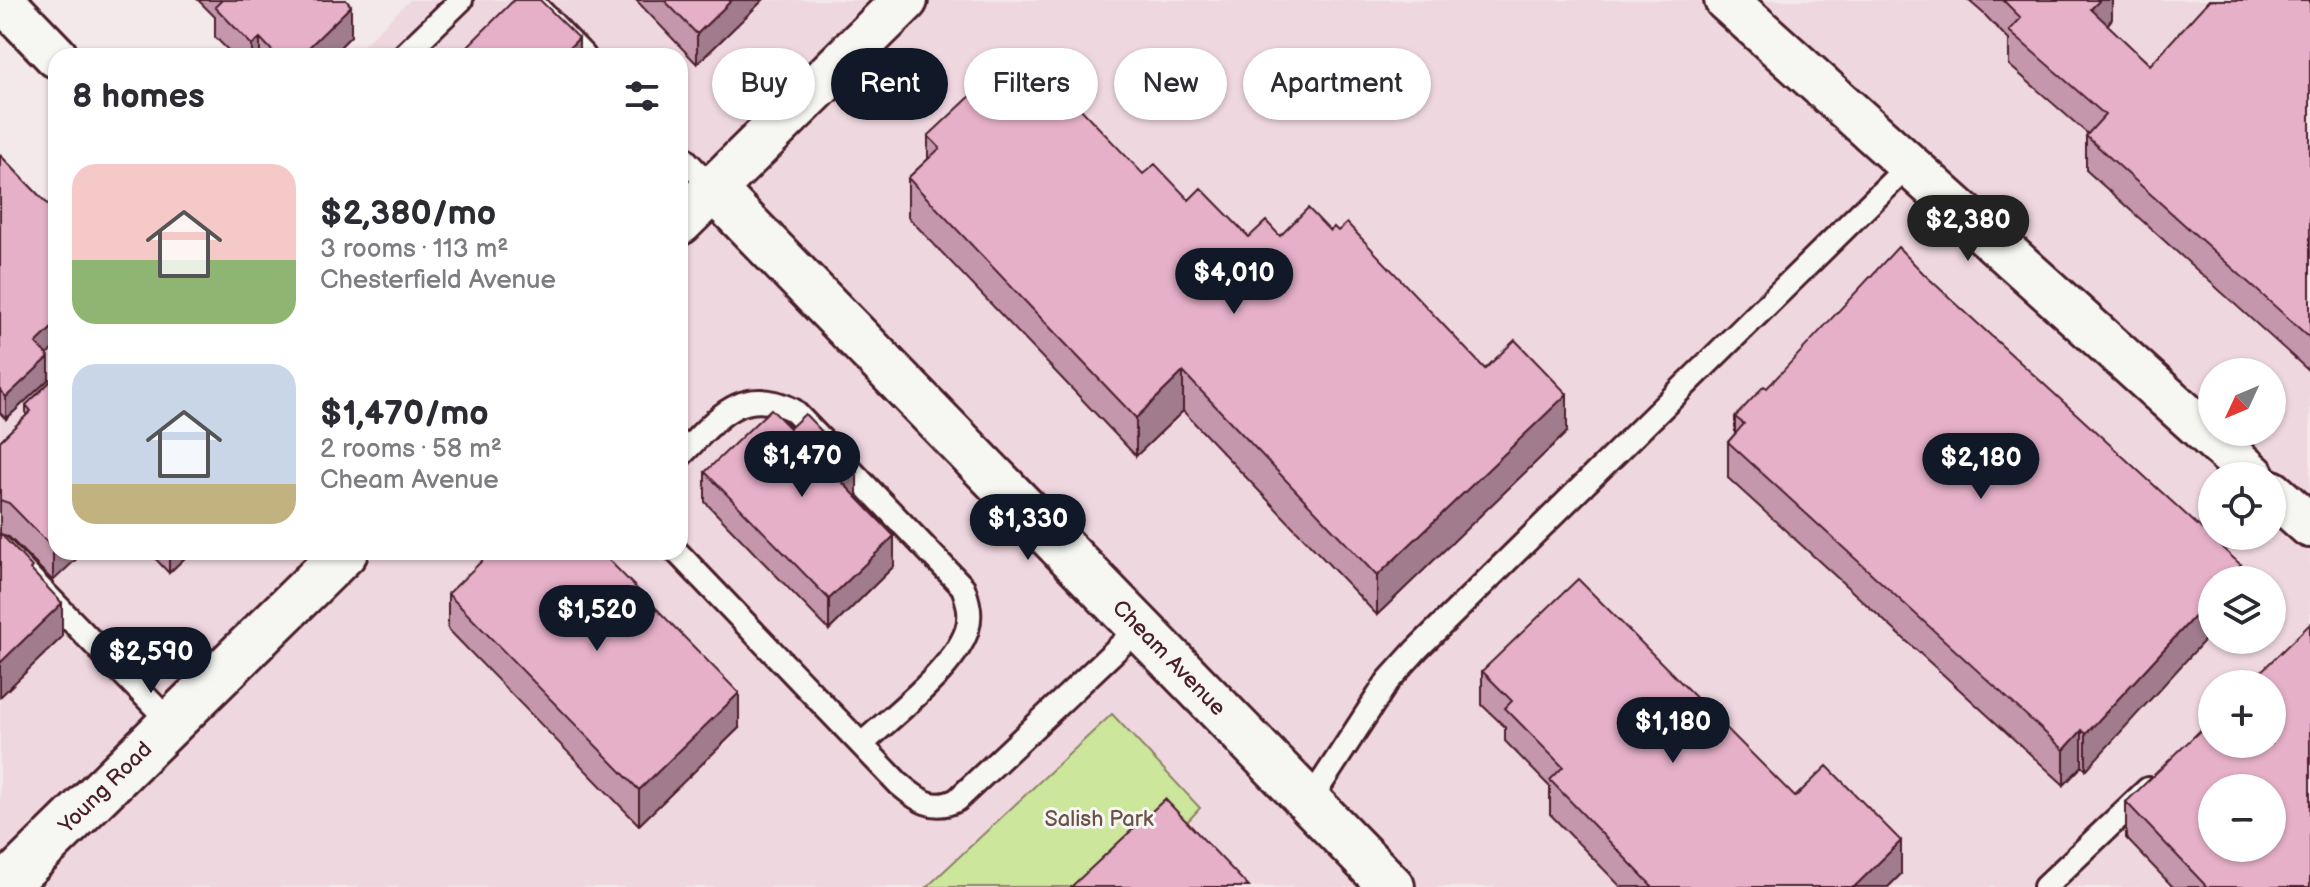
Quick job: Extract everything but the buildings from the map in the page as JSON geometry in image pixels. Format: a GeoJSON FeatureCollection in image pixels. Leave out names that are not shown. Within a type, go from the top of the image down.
{"type":"FeatureCollection","features":[{"type":"Feature","properties":{"kind":"street"},"geometry":{"type":"LineString","coordinates":[[2,0],[48,48]]}},
{"type":"Feature","properties":{"kind":"street"},"geometry":{"type":"LineString","coordinates":[[688,214],[905,0]]}},
{"type":"Feature","properties":{"kind":"street"},"geometry":{"type":"LineString","coordinates":[[1726,0],[2238,462]]}},
{"type":"Feature","properties":{"kind":"street","name":"Cheam Avenue"},"geometry":{"type":"LineString","coordinates":[[713,189],[1392,887]]}},
{"type":"Feature","properties":{"kind":"street"},"geometry":{"type":"LineString","coordinates":[[2286,505],[2310,526]]}},
{"type":"Feature","properties":{"kind":"street","name":"Young Road"},"geometry":{"type":"LineString","coordinates":[[4,887],[337,560]]}},
{"type":"Feature","properties":{"kind":"lane"},"geometry":{"type":"LineString","coordinates":[[411,48],[461,0]]}},
{"type":"Feature","properties":{"kind":"lane"},"geometry":{"type":"LineString","coordinates":[[530,0],[576,48]]}},
{"type":"Feature","properties":{"kind":"lane"},"geometry":{"type":"LineString","coordinates":[[688,162],[713,189]]}},
{"type":"Feature","properties":{"kind":"lane"},"geometry":{"type":"LineString","coordinates":[[1309,802],[1388,681],[1417,649],[1909,165]]}},
{"type":"Feature","properties":{"kind":"lane"},"geometry":{"type":"LineString","coordinates":[[688,448],[727,410],[740,403],[756,399],[793,410],[963,587],[969,604],[968,627],[959,649],[862,744]]}},
{"type":"Feature","properties":{"kind":"lane"},"geometry":{"type":"LineString","coordinates":[[0,547],[171,723]]}},
{"type":"Feature","properties":{"kind":"lane"},"geometry":{"type":"LineString","coordinates":[[685,560],[914,797],[929,805],[946,805],[957,800],[1139,628]]}},
{"type":"Feature","properties":{"kind":"lane"},"geometry":{"type":"LineString","coordinates":[[2045,887],[2168,769]]}},
{"type":"Feature","properties":{"kind":"shaded area"},"geometry":{"type":"Polygon","coordinates":[[[410,0],[2310,0],[2310,887],[0,887],[0,390],[48,345],[48,560],[688,560],[688,48],[360,48],[410,0]]]}},
{"type":"Feature","properties":{"kind":"green space","name":"Salish Park"},"geometry":{"type":"Polygon","coordinates":[[[1112,714],[1200,808],[1127,887],[927,887],[1112,714]]]}}]}
